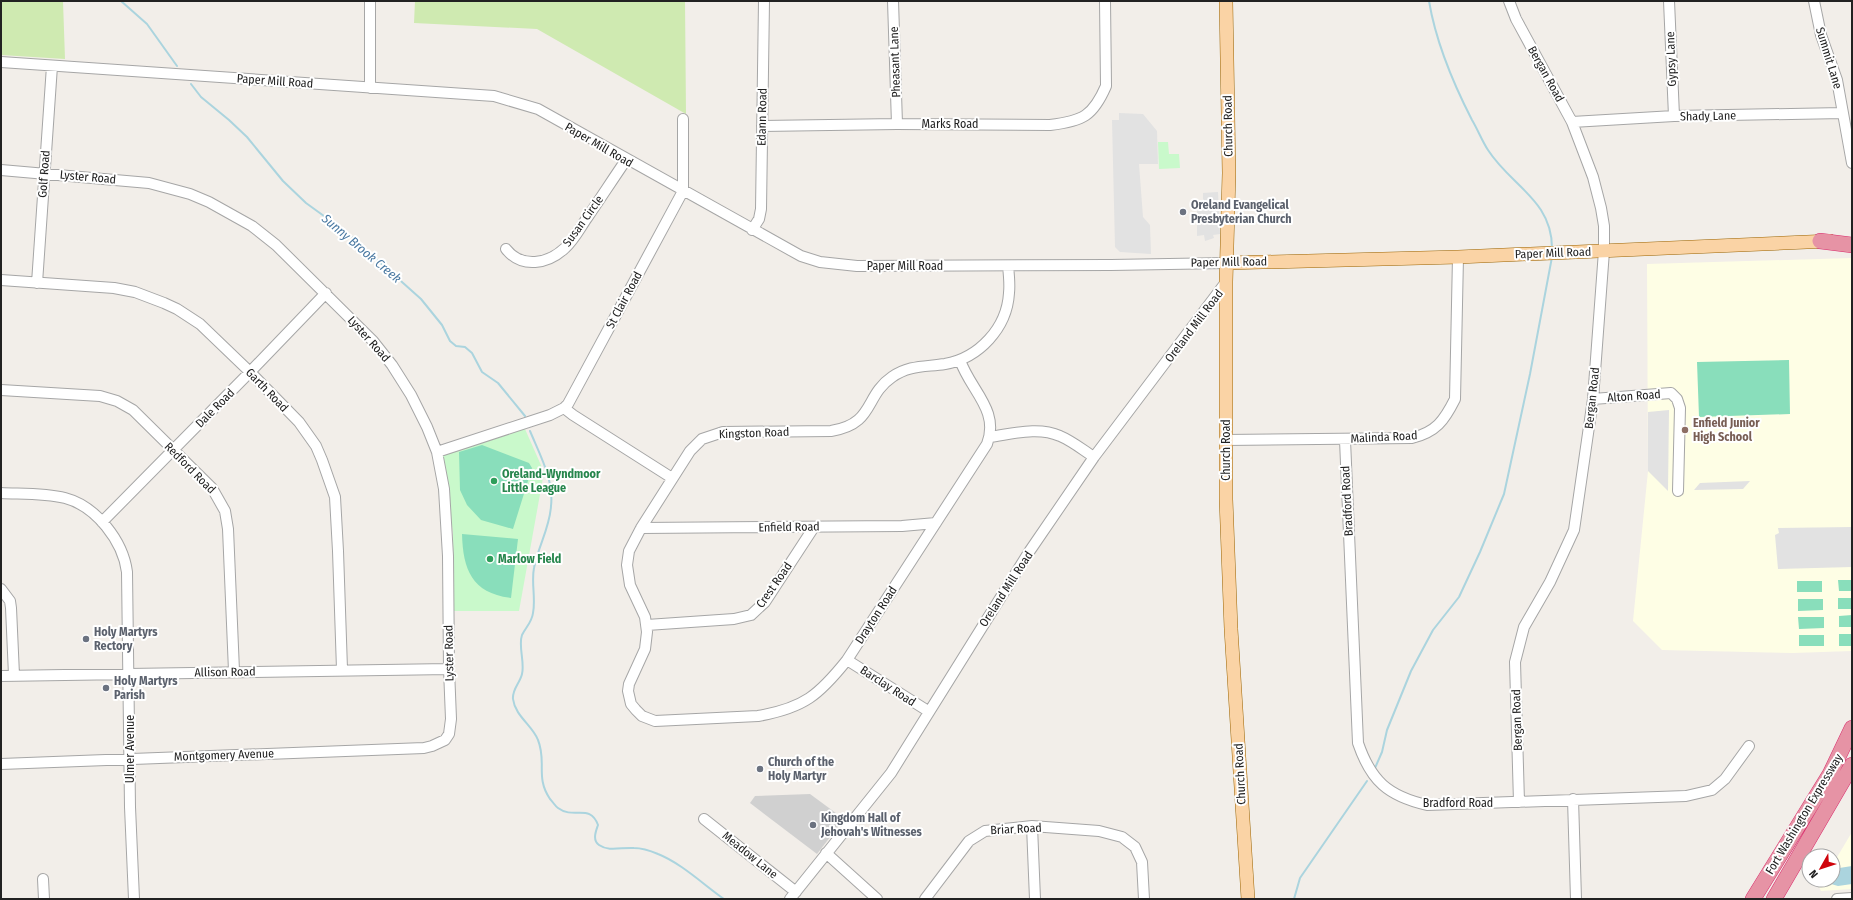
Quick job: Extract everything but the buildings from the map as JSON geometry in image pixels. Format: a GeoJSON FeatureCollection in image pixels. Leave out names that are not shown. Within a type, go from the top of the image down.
{"type":"FeatureCollection","features":[{"type":"Feature","properties":{"kind":"highway"},"geometry":{"type":"LineString","coordinates":[[1820,241],[1852,245]]}},
{"type":"Feature","properties":{"kind":"highway","name":"Fort Washington Expressway"},"geometry":{"type":"LineString","coordinates":[[1753,899],[1830,774],[1852,728]]}},
{"type":"Feature","properties":{"kind":"highway"},"geometry":{"type":"LineString","coordinates":[[1774,899],[1852,765]]}},
{"type":"Feature","properties":{"kind":"main road","name":"Church Road"},"geometry":{"type":"LineString","coordinates":[[1226,1],[1229,173],[1226,282],[1226,499],[1231,629],[1248,899]]}},
{"type":"Feature","properties":{"kind":"main road","name":"Paper Mill Road"},"geometry":{"type":"LineString","coordinates":[[1227,263],[1604,252],[1852,240]]}},
{"type":"Feature","properties":{"kind":"street"},"geometry":{"type":"LineString","coordinates":[[370,1],[370,88]]}},
{"type":"Feature","properties":{"kind":"street","name":"Edann Road"},"geometry":{"type":"LineString","coordinates":[[752,230],[759,219],[761,209],[764,1]]}},
{"type":"Feature","properties":{"kind":"street","name":"Pheasant Lane"},"geometry":{"type":"LineString","coordinates":[[893,1],[897,124]]}},
{"type":"Feature","properties":{"kind":"street","name":"Marks Road"},"geometry":{"type":"LineString","coordinates":[[762,126],[897,124],[1050,125],[1072,122],[1091,112],[1101,98],[1106,86],[1105,1]]}},
{"type":"Feature","properties":{"kind":"street","name":"Bergan Road"},"geometry":{"type":"LineString","coordinates":[[1509,1],[1516,19],[1572,122],[1586,155],[1601,208],[1604,226],[1604,252],[1593,399],[1574,530],[1550,582],[1524,627],[1515,662],[1519,802]]}},
{"type":"Feature","properties":{"kind":"street","name":"Gypsy Lane"},"geometry":{"type":"LineString","coordinates":[[1669,1],[1674,116]]}},
{"type":"Feature","properties":{"kind":"street","name":"Summit Lane"},"geometry":{"type":"LineString","coordinates":[[1814,1],[1821,35],[1837,80],[1852,163]]}},
{"type":"Feature","properties":{"kind":"street","name":"Paper Mill Road"},"geometry":{"type":"LineString","coordinates":[[1,62],[494,96],[538,109],[626,160],[801,256],[815,261],[831,264],[865,266],[1008,266],[1227,263]]}},
{"type":"Feature","properties":{"kind":"street","name":"Golf Road"},"geometry":{"type":"LineString","coordinates":[[37,282],[52,66]]}},
{"type":"Feature","properties":{"kind":"street","name":"Shady Lane"},"geometry":{"type":"LineString","coordinates":[[1572,122],[1674,116],[1843,113]]}},
{"type":"Feature","properties":{"kind":"street"},"geometry":{"type":"LineString","coordinates":[[683,191],[684,119]]}},
{"type":"Feature","properties":{"kind":"street","name":"Susan Circle"},"geometry":{"type":"LineString","coordinates":[[506,249],[514,258],[528,263],[549,259],[560,252],[574,237],[626,160]]}},
{"type":"Feature","properties":{"kind":"street","name":"Lyster Road"},"geometry":{"type":"LineString","coordinates":[[1,170],[149,183],[190,194],[209,202],[240,219],[264,236],[326,293],[373,341],[392,365],[420,411],[437,452],[444,489],[447,531],[451,719],[449,734],[446,740]]}},
{"type":"Feature","properties":{"kind":"street","name":"St Clair Road"},"geometry":{"type":"LineString","coordinates":[[564,408],[572,397],[683,191]]}},
{"type":"Feature","properties":{"kind":"street","name":"Malinda Road"},"geometry":{"type":"LineString","coordinates":[[1226,440],[1345,440],[1412,438],[1424,435],[1446,418],[1455,399],[1458,257]]}},
{"type":"Feature","properties":{"kind":"street","name":"Kingston Road"},"geometry":{"type":"LineString","coordinates":[[631,704],[628,688],[646,648],[647,625],[643,611],[630,585],[628,571],[630,551],[641,528],[694,446],[712,434],[723,432],[831,430],[844,428],[858,421],[868,410],[878,392],[887,381],[904,370],[960,360],[982,346],[999,326],[1008,301],[1010,292],[1008,266]]}},
{"type":"Feature","properties":{"kind":"street","name":"Garth Road"},"geometry":{"type":"LineString","coordinates":[[1,280],[114,288],[135,292],[164,303],[200,324],[250,372],[304,428],[316,446],[328,474],[337,511],[342,669]]}},
{"type":"Feature","properties":{"kind":"street","name":"Oreland Mill Road"},"geometry":{"type":"LineString","coordinates":[[793,896],[891,773],[928,711],[1030,552],[1094,457],[1226,282]]}},
{"type":"Feature","properties":{"kind":"street","name":"Dale Road"},"geometry":{"type":"LineString","coordinates":[[102,522],[326,293]]}},
{"type":"Feature","properties":{"kind":"street","name":"Drayton Road"},"geometry":{"type":"LineString","coordinates":[[631,704],[638,713],[655,720],[758,716],[797,706],[813,697],[833,678],[848,660],[982,454],[990,437],[990,423],[985,403],[966,373],[960,360]]}},
{"type":"Feature","properties":{"kind":"street","name":"Redford Road"},"geometry":{"type":"LineString","coordinates":[[1,390],[110,398],[133,410],[212,488],[225,511],[229,540],[234,671]]}},
{"type":"Feature","properties":{"kind":"street","name":"Alton Road"},"geometry":{"type":"LineString","coordinates":[[1593,399],[1670,393],[1677,399],[1680,408],[1678,491]]}},
{"type":"Feature","properties":{"kind":"street"},"geometry":{"type":"LineString","coordinates":[[437,452],[550,415],[564,408],[672,478]]}},
{"type":"Feature","properties":{"kind":"street"},"geometry":{"type":"LineString","coordinates":[[990,437],[1026,431],[1050,432],[1065,438],[1094,457]]}},
{"type":"Feature","properties":{"kind":"street","name":"Bradford Road"},"geometry":{"type":"LineString","coordinates":[[1345,440],[1358,743],[1365,762],[1374,776],[1384,786],[1396,795],[1410,801],[1427,805],[1686,796],[1712,790],[1725,779],[1749,746]]}},
{"type":"Feature","properties":{"kind":"street","name":"Ulmer Avenue"},"geometry":{"type":"LineString","coordinates":[[1,493],[66,498],[78,503],[102,522],[119,544],[126,564],[130,807],[134,899]]}},
{"type":"Feature","properties":{"kind":"street","name":"Enfield Road"},"geometry":{"type":"LineString","coordinates":[[641,528],[902,526],[936,523]]}},
{"type":"Feature","properties":{"kind":"street","name":"Crest Road"},"geometry":{"type":"LineString","coordinates":[[647,625],[734,620],[751,615],[765,602],[814,527]]}},
{"type":"Feature","properties":{"kind":"street"},"geometry":{"type":"LineString","coordinates":[[1,589],[8,597],[11,608],[14,675]]}},
{"type":"Feature","properties":{"kind":"street","name":"Barclay Road"},"geometry":{"type":"LineString","coordinates":[[848,660],[928,711]]}},
{"type":"Feature","properties":{"kind":"street","name":"Allison Road"},"geometry":{"type":"LineString","coordinates":[[1,676],[342,669],[449,669]]}},
{"type":"Feature","properties":{"kind":"street","name":"Montgomery Avenue"},"geometry":{"type":"LineString","coordinates":[[1,764],[424,748],[446,740]]}},
{"type":"Feature","properties":{"kind":"street"},"geometry":{"type":"LineString","coordinates":[[1573,799],[1576,899]]}},
{"type":"Feature","properties":{"kind":"street","name":"Meadow Lane"},"geometry":{"type":"LineString","coordinates":[[704,819],[793,896]]}},
{"type":"Feature","properties":{"kind":"street"},"geometry":{"type":"LineString","coordinates":[[1032,826],[1035,899]]}},
{"type":"Feature","properties":{"kind":"street","name":"Briar Road"},"geometry":{"type":"LineString","coordinates":[[925,899],[969,842],[976,837],[985,831],[1032,826],[1099,831],[1122,837],[1135,847],[1142,862],[1144,899]]}},
{"type":"Feature","properties":{"kind":"street"},"geometry":{"type":"LineString","coordinates":[[826,853],[877,899]]}},
{"type":"Feature","properties":{"kind":"street"},"geometry":{"type":"LineString","coordinates":[[43,879],[44,899]]}},
{"type":"Feature","properties":{"kind":"street"},"geometry":{"type":"LineString","coordinates":[[1837,899],[1852,898]]}},
{"type":"Feature","properties":{"kind":"shaded area"},"geometry":{"type":"Polygon","coordinates":[[[1119,113],[1143,114],[1157,131],[1158,164],[1139,164],[1143,217],[1150,225],[1151,254],[1120,252],[1115,247],[1112,120],[1119,120],[1119,113]]]}},
{"type":"Feature","properties":{"kind":"shaded area"},"geometry":{"type":"Polygon","coordinates":[[[1218,192],[1220,234],[1213,235],[1214,238],[1205,241],[1204,235],[1197,236],[1197,204],[1203,204],[1203,193],[1218,192]]]}},
{"type":"Feature","properties":{"kind":"shaded area"},"geometry":{"type":"Polygon","coordinates":[[[1852,258],[1852,651],[1793,653],[1662,650],[1633,621],[1648,471],[1647,264],[1852,258]]]}},
{"type":"Feature","properties":{"kind":"shaded area"},"geometry":{"type":"Polygon","coordinates":[[[1669,410],[1668,491],[1648,471],[1648,412],[1669,410]]]}},
{"type":"Feature","properties":{"kind":"shaded area"},"geometry":{"type":"Polygon","coordinates":[[[1750,481],[1743,489],[1694,490],[1700,483],[1750,481]]]}},
{"type":"Feature","properties":{"kind":"shaded area"},"geometry":{"type":"Polygon","coordinates":[[[1852,527],[1852,567],[1778,569],[1775,535],[1779,533],[1778,528],[1852,527]]]}},
{"type":"Feature","properties":{"kind":"shaded area"},"geometry":{"type":"Polygon","coordinates":[[[810,794],[844,819],[817,854],[750,803],[755,796],[810,794]]]}},
{"type":"Feature","properties":{"kind":"shaded area"},"geometry":{"type":"Polygon","coordinates":[[[1852,832],[1852,889],[1821,891],[1820,888],[1841,888],[1841,851],[1852,832]]]}},
{"type":"Feature","properties":{"kind":"green space"},"geometry":{"type":"Polygon","coordinates":[[[1,1],[63,1],[65,59],[1,55],[1,1]]]}},
{"type":"Feature","properties":{"kind":"green space"},"geometry":{"type":"Polygon","coordinates":[[[415,1],[685,1],[686,114],[537,29],[414,23],[415,1]]]}},
{"type":"Feature","properties":{"kind":"green space"},"geometry":{"type":"Polygon","coordinates":[[[1158,142],[1168,142],[1169,154],[1179,154],[1180,168],[1159,169],[1158,142]]]}},
{"type":"Feature","properties":{"kind":"green space"},"geometry":{"type":"Polygon","coordinates":[[[1789,360],[1790,414],[1699,417],[1697,362],[1789,360]]]}},
{"type":"Feature","properties":{"kind":"green space","name":"Marlow Field"},"geometry":{"type":"Polygon","coordinates":[[[525,429],[544,472],[519,611],[454,611],[453,533],[442,454],[525,429]]]}},
{"type":"Feature","properties":{"kind":"green space","name":"Oreland-Wyndmoor Little League"},"geometry":{"type":"Polygon","coordinates":[[[482,445],[529,463],[532,468],[513,529],[481,520],[467,505],[460,490],[459,452],[482,445]]]}},
{"type":"Feature","properties":{"kind":"green space","name":"Marlow Field"},"geometry":{"type":"Polygon","coordinates":[[[462,534],[518,539],[511,598],[487,591],[472,578],[465,558],[462,534]]]}},
{"type":"Feature","properties":{"kind":"green space"},"geometry":{"type":"Polygon","coordinates":[[[1838,580],[1852,580],[1852,591],[1839,591],[1838,580]]]}},
{"type":"Feature","properties":{"kind":"green space"},"geometry":{"type":"Polygon","coordinates":[[[1797,581],[1822,581],[1822,592],[1797,592],[1797,581]]]}},
{"type":"Feature","properties":{"kind":"green space"},"geometry":{"type":"Polygon","coordinates":[[[1838,598],[1852,598],[1852,609],[1838,609],[1838,598]]]}},
{"type":"Feature","properties":{"kind":"green space"},"geometry":{"type":"Polygon","coordinates":[[[1798,599],[1823,599],[1823,610],[1798,611],[1798,599]]]}},
{"type":"Feature","properties":{"kind":"green space"},"geometry":{"type":"Polygon","coordinates":[[[1852,615],[1852,627],[1839,627],[1839,616],[1852,615]]]}},
{"type":"Feature","properties":{"kind":"green space"},"geometry":{"type":"Polygon","coordinates":[[[1798,617],[1824,617],[1824,628],[1799,629],[1798,617]]]}},
{"type":"Feature","properties":{"kind":"green space"},"geometry":{"type":"Polygon","coordinates":[[[1839,634],[1852,634],[1852,646],[1839,646],[1839,634]]]}},
{"type":"Feature","properties":{"kind":"green space"},"geometry":{"type":"Polygon","coordinates":[[[1799,635],[1824,635],[1824,646],[1799,646],[1799,635]]]}},
{"type":"Feature","properties":{"kind":"water"},"geometry":{"type":"Polygon","coordinates":[[[1852,866],[1852,884],[1841,886],[1841,868],[1852,866]]]}},
{"type":"Feature","properties":{"kind":"waterway","name":"Sunny Brook Creek"},"geometry":{"type":"LineString","coordinates":[[121,1],[147,24],[177,66]]}},
{"type":"Feature","properties":{"kind":"waterway"},"geometry":{"type":"LineString","coordinates":[[1429,1],[1436,32],[1446,62],[1465,106],[1484,143],[1497,163],[1529,194],[1538,205],[1550,231],[1552,248]]}},
{"type":"Feature","properties":{"kind":"waterway","name":"Sunny Brook Creek"},"geometry":{"type":"LineString","coordinates":[[191,84],[201,97],[247,137],[283,181],[306,203],[346,232],[421,299],[442,325],[450,341],[456,346],[465,347],[472,353],[482,372],[498,383],[525,416]]}},
{"type":"Feature","properties":{"kind":"waterway"},"geometry":{"type":"LineString","coordinates":[[1375,768],[1382,752],[1387,730],[1411,671],[1433,630],[1459,597],[1480,552],[1504,494],[1530,374],[1552,257]]}},
{"type":"Feature","properties":{"kind":"waterway","name":"Sunny Brook Creek"},"geometry":{"type":"LineString","coordinates":[[530,431],[542,458],[548,477],[551,506],[548,522],[534,568],[533,613],[521,639],[523,669],[514,692],[513,699],[514,705],[520,716],[536,735],[538,740],[542,755],[543,784],[550,799],[558,808],[570,813],[586,813],[595,818],[598,825],[595,838],[599,845],[611,849],[640,849],[658,854],[684,869],[724,899]]}},
{"type":"Feature","properties":{"kind":"waterway"},"geometry":{"type":"LineString","coordinates":[[1294,899],[1300,878],[1367,781]]}},
{"type":"Feature","properties":{"kind":"place","name":"Oreland Evangelical Presbyterian Church"},"geometry":{"type":"Point","coordinates":[1183,212]}},
{"type":"Feature","properties":{"kind":"place","name":"Enfield Junior High School"},"geometry":{"type":"Point","coordinates":[1685,430]}},
{"type":"Feature","properties":{"kind":"place","name":"Oreland-Wyndmoor Little League"},"geometry":{"type":"Point","coordinates":[494,481]}},
{"type":"Feature","properties":{"kind":"place","name":"Marlow Field"},"geometry":{"type":"Point","coordinates":[490,559]}},
{"type":"Feature","properties":{"kind":"place","name":"Holy Martyrs Rectory"},"geometry":{"type":"Point","coordinates":[86,639]}},
{"type":"Feature","properties":{"kind":"place","name":"Holy Martyrs Parish"},"geometry":{"type":"Point","coordinates":[106,688]}},
{"type":"Feature","properties":{"kind":"place","name":"Church of the Holy Martyr"},"geometry":{"type":"Point","coordinates":[760,769]}},
{"type":"Feature","properties":{"kind":"place","name":"Kingdom Hall of Jehovah's Witnesses"},"geometry":{"type":"Point","coordinates":[813,825]}}]}
